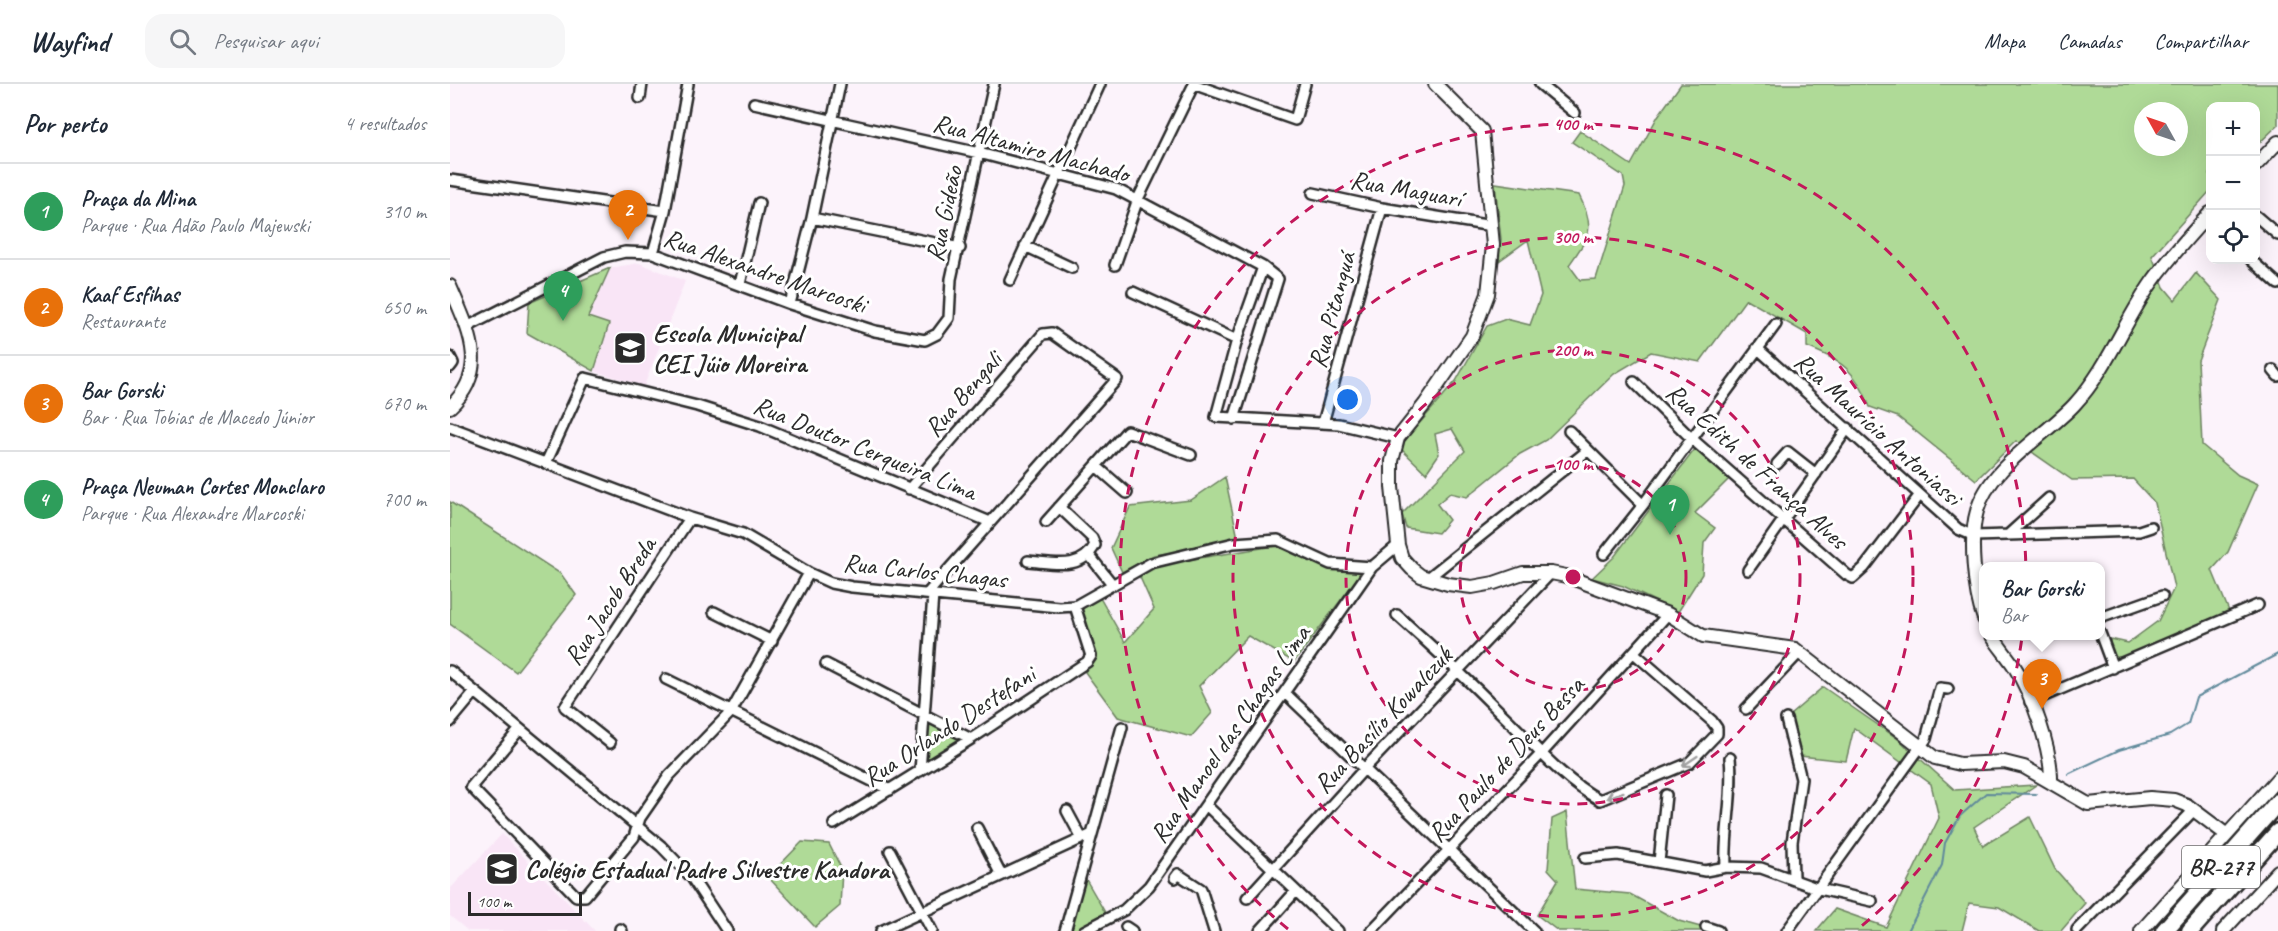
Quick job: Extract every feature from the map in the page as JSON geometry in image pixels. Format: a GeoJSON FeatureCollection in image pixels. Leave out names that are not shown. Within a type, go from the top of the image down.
{"type":"FeatureCollection","features":[{"type":"Feature","properties":{"kind":"highway","name":"BR-277"},"geometry":{"type":"LineString","coordinates":[[2164,931],[2278,802]]}},
{"type":"Feature","properties":{"kind":"highway","name":"BR-277"},"geometry":{"type":"LineString","coordinates":[[2190,931],[2278,832]]}},
{"type":"Feature","properties":{"kind":"street"},"geometry":{"type":"LineString","coordinates":[[640,98],[642,84]]}},
{"type":"Feature","properties":{"kind":"street"},"geometry":{"type":"LineString","coordinates":[[653,254],[665,211],[688,84]]}},
{"type":"Feature","properties":{"kind":"street"},"geometry":{"type":"LineString","coordinates":[[790,303],[812,218],[840,84]]}},
{"type":"Feature","properties":{"kind":"street","name":"Rua Gideão"},"geometry":{"type":"LineString","coordinates":[[949,318],[951,279],[960,248],[994,84]]}},
{"type":"Feature","properties":{"kind":"street"},"geometry":{"type":"LineString","coordinates":[[1010,280],[1100,84]]}},
{"type":"Feature","properties":{"kind":"street"},"geometry":{"type":"LineString","coordinates":[[1115,265],[1138,199],[1194,84],[1295,120],[1305,84]]}},
{"type":"Feature","properties":{"kind":"street"},"geometry":{"type":"LineString","coordinates":[[1435,84],[1470,116],[1482,131],[1493,245],[1488,294],[1472,336],[1425,404],[1398,438],[1392,470],[1398,545],[1402,558],[1412,569],[1428,578],[1472,587],[1494,583],[1523,573],[1551,573],[1566,576],[1668,614],[1703,636],[1795,649],[1919,748],[1946,763],[2004,762],[2024,767],[2072,797],[2088,804],[2150,798],[2174,800],[2194,810],[2227,835]]}},
{"type":"Feature","properties":{"kind":"street"},"geometry":{"type":"LineString","coordinates":[[1540,84],[1575,113]]}},
{"type":"Feature","properties":{"kind":"street"},"geometry":{"type":"LineString","coordinates":[[1551,93],[1558,84]]}},
{"type":"Feature","properties":{"kind":"street","name":"Rua Altamiro Machado"},"geometry":{"type":"LineString","coordinates":[[754,103],[1059,172],[1116,189],[1263,267],[1278,279],[1234,419]]}},
{"type":"Feature","properties":{"kind":"street"},"geometry":{"type":"LineString","coordinates":[[2260,161],[2278,142]]}},
{"type":"Feature","properties":{"kind":"street"},"geometry":{"type":"LineString","coordinates":[[450,180],[665,211]]}},
{"type":"Feature","properties":{"kind":"street","name":"Rua Maguarí"},"geometry":{"type":"LineString","coordinates":[[1313,193],[1382,208],[1492,225]]}},
{"type":"Feature","properties":{"kind":"street"},"geometry":{"type":"LineString","coordinates":[[740,284],[759,203]]}},
{"type":"Feature","properties":{"kind":"street","name":"Rua Pitanguá"},"geometry":{"type":"LineString","coordinates":[[1323,423],[1382,208]]}},
{"type":"Feature","properties":{"kind":"street"},"geometry":{"type":"LineString","coordinates":[[812,218],[960,248]]}},
{"type":"Feature","properties":{"kind":"street"},"geometry":{"type":"LineString","coordinates":[[2260,219],[2278,235]]}},
{"type":"Feature","properties":{"kind":"street"},"geometry":{"type":"LineString","coordinates":[[1979,601],[1976,587],[1974,536],[1977,511],[1985,492],[1998,475],[2074,405],[2095,380],[2152,281],[2206,221]]}},
{"type":"Feature","properties":{"kind":"street"},"geometry":{"type":"LineString","coordinates":[[1025,246],[1072,268]]}},
{"type":"Feature","properties":{"kind":"street","name":"Rua Alexandre Marcoski"},"geometry":{"type":"LineString","coordinates":[[467,327],[604,257],[625,252],[653,254],[875,331],[925,340],[937,334],[949,318]]}},
{"type":"Feature","properties":{"kind":"street"},"geometry":{"type":"LineString","coordinates":[[2256,264],[2278,284]]}},
{"type":"Feature","properties":{"kind":"street"},"geometry":{"type":"LineString","coordinates":[[1263,267],[1238,340],[1216,417],[1339,424],[1398,438]]}},
{"type":"Feature","properties":{"kind":"street"},"geometry":{"type":"LineString","coordinates":[[450,286],[467,327],[475,360],[466,387],[450,407]]}},
{"type":"Feature","properties":{"kind":"street"},"geometry":{"type":"LineString","coordinates":[[1133,292],[1238,340]]}},
{"type":"Feature","properties":{"kind":"street"},"geometry":{"type":"LineString","coordinates":[[1604,554],[1643,505],[1776,324]]}},
{"type":"Feature","properties":{"kind":"street","name":"Rua Bengali"},"geometry":{"type":"LineString","coordinates":[[909,489],[1042,334],[1052,333],[1117,379],[990,522]]}},
{"type":"Feature","properties":{"kind":"street","name":"Rua Maurício Antoniassi"},"geometry":{"type":"LineString","coordinates":[[1757,348],[1848,428],[1919,496],[1958,529],[1974,536]]}},
{"type":"Feature","properties":{"kind":"street"},"geometry":{"type":"LineString","coordinates":[[450,357],[453,363],[450,367]]}},
{"type":"Feature","properties":{"kind":"street","name":"Rua Doutor Cerqueira Lima"},"geometry":{"type":"LineString","coordinates":[[546,463],[585,378],[697,406],[760,426],[990,522]]}},
{"type":"Feature","properties":{"kind":"street","name":"Rua Edith de França Alves"},"geometry":{"type":"LineString","coordinates":[[1634,382],[1691,438],[1846,575],[1853,578],[1864,568],[1919,496]]}},
{"type":"Feature","properties":{"kind":"street","name":"Rua Carlos Chagas"},"geometry":{"type":"LineString","coordinates":[[450,427],[690,518],[743,534],[809,573],[831,583],[852,587],[1059,607],[1074,606],[1150,563],[1234,543],[1278,540],[1330,564],[1372,567]]}},
{"type":"Feature","properties":{"kind":"street"},"geometry":{"type":"LineString","coordinates":[[1748,570],[1848,428]]}},
{"type":"Feature","properties":{"kind":"street"},"geometry":{"type":"LineString","coordinates":[[1046,522],[1127,431],[1191,455]]}},
{"type":"Feature","properties":{"kind":"street"},"geometry":{"type":"LineString","coordinates":[[1569,431],[1587,452],[1643,505]]}},
{"type":"Feature","properties":{"kind":"street"},"geometry":{"type":"LineString","coordinates":[[1428,578],[1587,452]]}},
{"type":"Feature","properties":{"kind":"street"},"geometry":{"type":"LineString","coordinates":[[1777,464],[1788,452],[1816,474]]}},
{"type":"Feature","properties":{"kind":"street"},"geometry":{"type":"LineString","coordinates":[[1096,466],[1127,493]]}},
{"type":"Feature","properties":{"kind":"street"},"geometry":{"type":"LineString","coordinates":[[2009,534],[2049,498]]}},
{"type":"Feature","properties":{"kind":"street"},"geometry":{"type":"LineString","coordinates":[[1028,561],[1071,565],[1089,555],[1095,545],[1092,538],[1059,507]]}},
{"type":"Feature","properties":{"kind":"street","name":"Rua Jacob Breda"},"geometry":{"type":"LineString","coordinates":[[610,743],[565,707],[690,518]]}},
{"type":"Feature","properties":{"kind":"street"},"geometry":{"type":"LineString","coordinates":[[920,771],[930,594],[990,522]]}},
{"type":"Feature","properties":{"kind":"street"},"geometry":{"type":"LineString","coordinates":[[1974,536],[2139,531],[2151,527]]}},
{"type":"Feature","properties":{"kind":"street","name":"Rua Manoel das Chagas Lima"},"geometry":{"type":"LineString","coordinates":[[1084,931],[1117,915],[1134,903],[1149,886],[1372,567],[1398,545]]}},
{"type":"Feature","properties":{"kind":"street"},"geometry":{"type":"LineString","coordinates":[[1089,555],[1113,585]]}},
{"type":"Feature","properties":{"kind":"street"},"geometry":{"type":"LineString","coordinates":[[520,729],[471,787],[576,896],[585,896],[634,837],[640,818],[669,776],[731,712],[809,573]]}},
{"type":"Feature","properties":{"kind":"street","name":"Rua Basílio Kowalczuk"},"geometry":{"type":"LineString","coordinates":[[1247,898],[1365,768],[1551,573]]}},
{"type":"Feature","properties":{"kind":"street"},"geometry":{"type":"LineString","coordinates":[[2105,616],[2162,596]]}},
{"type":"Feature","properties":{"kind":"street"},"geometry":{"type":"LineString","coordinates":[[2030,702],[2259,605]]}},
{"type":"Feature","properties":{"kind":"street","name":"Rua Orlando Destefani"},"geometry":{"type":"LineString","coordinates":[[834,824],[1087,662],[1091,656],[1074,606]]}},
{"type":"Feature","properties":{"kind":"street"},"geometry":{"type":"LineString","coordinates":[[714,612],[772,641]]}},
{"type":"Feature","properties":{"kind":"street","name":"Rua Paulo de Deus Bessa"},"geometry":{"type":"LineString","coordinates":[[1371,931],[1542,753],[1668,614]]}},
{"type":"Feature","properties":{"kind":"street"},"geometry":{"type":"LineString","coordinates":[[1397,615],[1459,670],[1542,753],[1588,793],[1600,800],[1612,797],[1689,763],[1717,734],[1717,729],[1712,722],[1634,652]]}},
{"type":"Feature","properties":{"kind":"street"},"geometry":{"type":"LineString","coordinates":[[1995,640],[2020,677],[2030,702],[2051,766],[2051,782]]}},
{"type":"Feature","properties":{"kind":"street"},"geometry":{"type":"LineString","coordinates":[[2103,640],[2113,668]]}},
{"type":"Feature","properties":{"kind":"street"},"geometry":{"type":"LineString","coordinates":[[1746,709],[1799,653]]}},
{"type":"Feature","properties":{"kind":"street"},"geometry":{"type":"LineString","coordinates":[[826,664],[970,739]]}},
{"type":"Feature","properties":{"kind":"street"},"geometry":{"type":"LineString","coordinates":[[450,670],[661,846],[692,878],[727,931]]}},
{"type":"Feature","properties":{"kind":"street"},"geometry":{"type":"LineString","coordinates":[[666,679],[890,790]]}},
{"type":"Feature","properties":{"kind":"street"},"geometry":{"type":"LineString","coordinates":[[1787,931],[1926,739],[1940,688],[1948,689]]}},
{"type":"Feature","properties":{"kind":"street"},"geometry":{"type":"LineString","coordinates":[[450,722],[475,692]]}},
{"type":"Feature","properties":{"kind":"street"},"geometry":{"type":"LineString","coordinates":[[1285,693],[1450,848],[1534,931]]}},
{"type":"Feature","properties":{"kind":"street"},"geometry":{"type":"LineString","coordinates":[[1786,719],[1802,779],[1792,842],[1793,878]]}},
{"type":"Feature","properties":{"kind":"street"},"geometry":{"type":"LineString","coordinates":[[1065,931],[1122,727]]}},
{"type":"Feature","properties":{"kind":"street"},"geometry":{"type":"LineString","coordinates":[[1726,867],[1725,845],[1732,777],[1730,758]]}},
{"type":"Feature","properties":{"kind":"street"},"geometry":{"type":"LineString","coordinates":[[2141,931],[2278,778]]}},
{"type":"Feature","properties":{"kind":"street"},"geometry":{"type":"LineString","coordinates":[[1659,862],[1666,795]]}},
{"type":"Feature","properties":{"kind":"street"},"geometry":{"type":"LineString","coordinates":[[1206,806],[1338,931]]}},
{"type":"Feature","properties":{"kind":"street"},"geometry":{"type":"LineString","coordinates":[[2077,930],[2194,810]]}},
{"type":"Feature","properties":{"kind":"street"},"geometry":{"type":"LineString","coordinates":[[1067,811],[1081,837]]}},
{"type":"Feature","properties":{"kind":"street"},"geometry":{"type":"LineString","coordinates":[[977,828],[1001,875]]}},
{"type":"Feature","properties":{"kind":"street"},"geometry":{"type":"LineString","coordinates":[[881,931],[1081,837],[1092,834]]}},
{"type":"Feature","properties":{"kind":"street"},"geometry":{"type":"LineString","coordinates":[[890,851],[932,931]]}},
{"type":"Feature","properties":{"kind":"street"},"geometry":{"type":"LineString","coordinates":[[1585,858],[1618,855],[1705,871],[1726,867],[1761,868],[1819,889],[1872,901]]}},
{"type":"Feature","properties":{"kind":"street"},"geometry":{"type":"LineString","coordinates":[[2223,931],[2278,871]]}},
{"type":"Feature","properties":{"kind":"street"},"geometry":{"type":"LineString","coordinates":[[1175,878],[1178,874],[1201,889],[1214,931]]}},
{"type":"Feature","properties":{"kind":"street"},"geometry":{"type":"LineString","coordinates":[[1260,931],[1296,891]]}},
{"type":"Feature","properties":{"kind":"street"},"geometry":{"type":"LineString","coordinates":[[1706,927],[1718,931]]}},
{"type":"Feature","properties":{"kind":"shaded area","name":"Escola Municipal CEI Júio Moreira"},"geometry":{"type":"Polygon","coordinates":[[[639,263],[685,281],[644,386],[594,371],[609,324],[588,318],[610,268],[639,263]]]}},
{"type":"Feature","properties":{"kind":"shaded area","name":"Colégio Estadual Padre Silvestre Kandora"},"geometry":{"type":"Polygon","coordinates":[[[502,834],[595,931],[468,931],[450,916],[450,889],[502,834]]]}},
{"type":"Feature","properties":{"kind":"green space"},"geometry":{"type":"Polygon","coordinates":[[[1681,84],[2278,84],[2278,125],[2260,142],[2260,102],[2206,102],[2206,195],[2152,256],[2164,287],[2175,300],[2196,273],[2221,300],[2198,360],[2202,445],[2238,475],[2258,484],[2228,552],[2212,570],[2229,611],[2129,657],[2111,657],[2110,639],[2128,643],[2158,621],[2174,588],[2155,503],[2133,479],[2072,480],[2016,441],[1976,480],[1898,417],[1870,407],[1859,384],[1847,369],[1830,357],[1807,347],[1807,334],[1746,299],[1700,362],[1651,352],[1614,374],[1546,440],[1520,454],[1467,497],[1450,493],[1437,504],[1449,520],[1438,533],[1406,528],[1402,514],[1465,451],[1452,429],[1435,434],[1439,454],[1426,473],[1399,447],[1456,381],[1487,326],[1506,319],[1530,325],[1541,295],[1528,240],[1499,261],[1501,239],[1495,183],[1579,195],[1588,216],[1588,232],[1569,265],[1580,280],[1596,279],[1625,186],[1623,176],[1572,142],[1580,131],[1631,165],[1658,116],[1681,84]]]}},
{"type":"Feature","properties":{"kind":"green space"},"geometry":{"type":"Polygon","coordinates":[[[610,268],[588,317],[609,324],[594,371],[527,333],[529,303],[610,268]]]}},
{"type":"Feature","properties":{"kind":"green space"},"geometry":{"type":"Polygon","coordinates":[[[1695,449],[1729,479],[1695,513],[1715,528],[1704,543],[1702,574],[1678,612],[1623,586],[1592,578],[1614,557],[1695,449]]]}},
{"type":"Feature","properties":{"kind":"green space"},"geometry":{"type":"Polygon","coordinates":[[[1225,477],[1238,538],[1201,548],[1154,555],[1122,572],[1111,548],[1130,507],[1191,500],[1225,477]]]}},
{"type":"Feature","properties":{"kind":"green space"},"geometry":{"type":"Polygon","coordinates":[[[450,502],[561,574],[576,595],[516,672],[450,624],[450,502]]]}},
{"type":"Feature","properties":{"kind":"green space"},"geometry":{"type":"Polygon","coordinates":[[[1281,545],[1333,570],[1362,572],[1294,662],[1248,636],[1199,686],[1212,713],[1191,737],[1118,717],[1085,672],[1095,657],[1079,610],[1100,598],[1125,642],[1154,609],[1139,575],[1156,565],[1281,545]]]}},
{"type":"Feature","properties":{"kind":"green space"},"geometry":{"type":"Polygon","coordinates":[[[1823,687],[1898,739],[1955,790],[2036,785],[1974,827],[1983,846],[2030,817],[2055,869],[2085,903],[2061,931],[2039,931],[1999,907],[1969,903],[1962,931],[1816,931],[1835,909],[1886,927],[1939,818],[1931,784],[1854,728],[1846,761],[1800,756],[1790,715],[1823,687]]]}},
{"type":"Feature","properties":{"kind":"green space"},"geometry":{"type":"Polygon","coordinates":[[[927,720],[963,740],[925,762],[927,720]]]}},
{"type":"Feature","properties":{"kind":"green space"},"geometry":{"type":"Polygon","coordinates":[[[1567,812],[1575,889],[1630,894],[1679,921],[1715,931],[1558,931],[1537,915],[1558,880],[1548,869],[1552,819],[1567,812]]]}},
{"type":"Feature","properties":{"kind":"green space"},"geometry":{"type":"Polygon","coordinates":[[[802,842],[829,844],[842,870],[840,906],[815,927],[768,877],[802,842]]]}},
{"type":"Feature","properties":{"kind":"green space"},"geometry":{"type":"Polygon","coordinates":[[[1084,876],[1107,916],[1076,931],[1070,931],[1084,876]]]}},
{"type":"Feature","properties":{"kind":"waterway"},"geometry":{"type":"LineString","coordinates":[[2068,774],[2119,750],[2170,735],[2188,724],[2196,697],[2278,654]]}},
{"type":"Feature","properties":{"kind":"waterway"},"geometry":{"type":"LineString","coordinates":[[1908,931],[1942,865],[1945,843],[1960,816],[1986,793],[2036,794]]}},
{"type":"Feature","properties":{"kind":"place","name":"Kaaf Esfihas"},"geometry":{"type":"Point","coordinates":[628,240]}},
{"type":"Feature","properties":{"kind":"place","name":"Praça Neuman Cortes Monclaro"},"geometry":{"type":"Point","coordinates":[563,321]}},
{"type":"Feature","properties":{"kind":"place","name":"Escola Municipal CEI Júio Moreira"},"geometry":{"type":"Point","coordinates":[630,348]}},
{"type":"Feature","properties":{"kind":"place","name":"Praça da Mina"},"geometry":{"type":"Point","coordinates":[1670,535]}},
{"type":"Feature","properties":{"kind":"place","name":"Bar Gorski"},"geometry":{"type":"Point","coordinates":[2042,709]}},
{"type":"Feature","properties":{"kind":"place","name":"Colégio Estadual Padre Silvestre Kandora"},"geometry":{"type":"Point","coordinates":[502,869]}}]}
